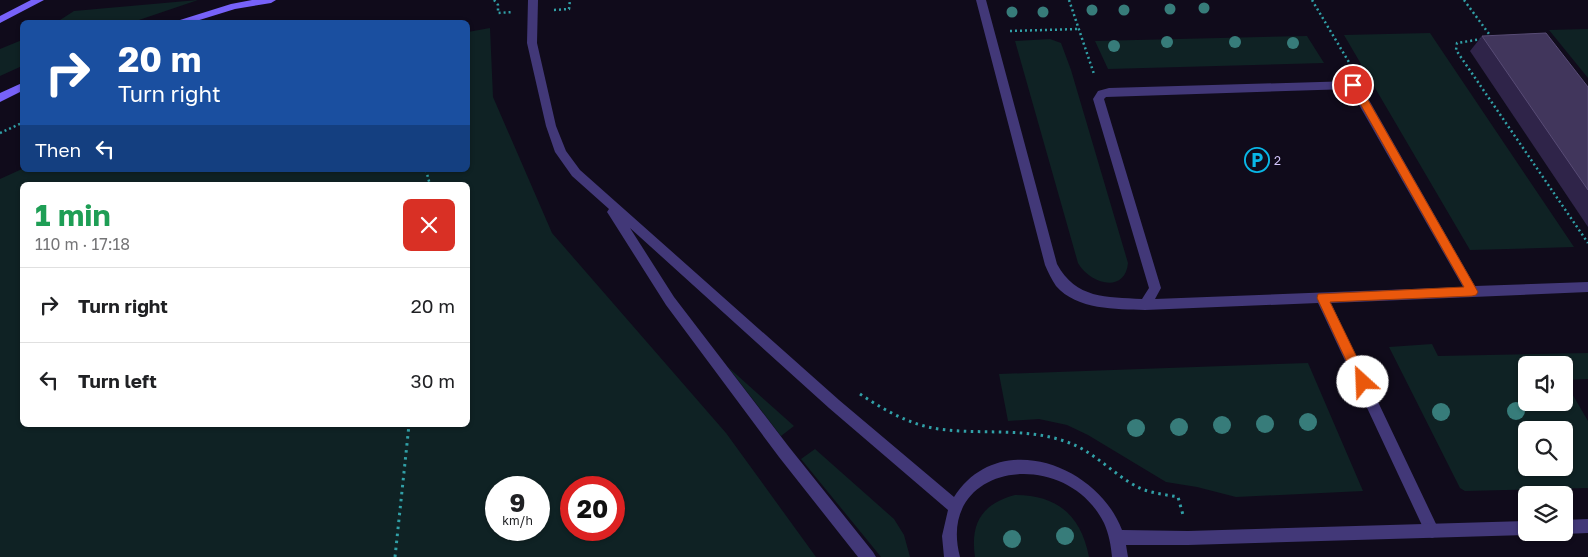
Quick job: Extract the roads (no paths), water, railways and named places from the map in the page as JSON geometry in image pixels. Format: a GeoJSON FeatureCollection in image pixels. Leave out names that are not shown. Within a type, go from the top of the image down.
{"type":"FeatureCollection","features":[{"type":"Feature","properties":{"kind":"street"},"geometry":{"type":"LineString","coordinates":[[0,20],[39,0]]}},
{"type":"Feature","properties":{"kind":"street"},"geometry":{"type":"LineString","coordinates":[[190,20],[234,6],[271,0]]}},
{"type":"Feature","properties":{"kind":"street"},"geometry":{"type":"LineString","coordinates":[[533,0],[532,43],[551,126],[561,152],[576,173],[834,404],[955,507]]}},
{"type":"Feature","properties":{"kind":"street"},"geometry":{"type":"LineString","coordinates":[[981,0],[1051,265],[1061,282],[1075,292],[1100,302],[1145,305],[1588,288]]}},
{"type":"Feature","properties":{"kind":"street"},"geometry":{"type":"LineString","coordinates":[[1145,305],[1155,288],[1098,103],[1098,99],[1102,94],[1346,84],[1355,87],[1472,292]]}},
{"type":"Feature","properties":{"kind":"street"},"geometry":{"type":"LineString","coordinates":[[0,98],[20,88]]}},
{"type":"Feature","properties":{"kind":"street"},"geometry":{"type":"LineString","coordinates":[[605,199],[670,301],[778,444],[868,557]]}},
{"type":"Feature","properties":{"kind":"street"},"geometry":{"type":"LineString","coordinates":[[1322,298],[1432,531]]}},
{"type":"Feature","properties":{"kind":"street"},"geometry":{"type":"LineString","coordinates":[[952,557],[949,529],[955,507],[967,489],[983,476],[996,470],[1026,466],[1049,469],[1071,479],[1091,495],[1107,514],[1117,537],[1120,557]]}},
{"type":"Feature","properties":{"kind":"street"},"geometry":{"type":"LineString","coordinates":[[1573,526],[1588,526]]}},
{"type":"Feature","properties":{"kind":"street"},"geometry":{"type":"LineString","coordinates":[[1117,537],[1188,538],[1518,528]]}},
{"type":"Feature","properties":{"kind":"place","name":"2"},"geometry":{"type":"Point","coordinates":[1257,160]}}]}
